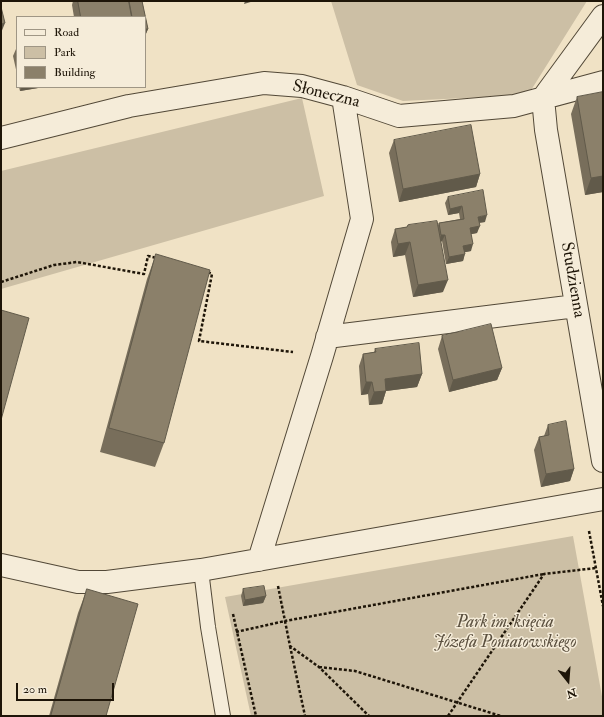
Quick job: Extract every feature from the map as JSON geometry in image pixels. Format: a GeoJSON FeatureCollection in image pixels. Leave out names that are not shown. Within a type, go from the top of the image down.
{"type":"FeatureCollection","features":[{"type":"Feature","properties":{"kind":"street"},"geometry":{"type":"LineString","coordinates":[[543,98],[603,16]]}},
{"type":"Feature","properties":{"kind":"street","name":"Słoneczna"},"geometry":{"type":"LineString","coordinates":[[1,138],[130,106],[264,83],[302,86],[343,97],[399,116],[514,106],[603,82]]}},
{"type":"Feature","properties":{"kind":"street"},"geometry":{"type":"LineString","coordinates":[[266,558],[324,346],[362,219],[343,97]]}},
{"type":"Feature","properties":{"kind":"street","name":"Studzienna"},"geometry":{"type":"LineString","coordinates":[[543,98],[546,130],[576,306],[596,375],[603,461]]}},
{"type":"Feature","properties":{"kind":"street"},"geometry":{"type":"LineString","coordinates":[[324,346],[576,306]]}},
{"type":"Feature","properties":{"kind":"street"},"geometry":{"type":"LineString","coordinates":[[1,565],[78,582],[107,582],[201,570],[594,501]]}},
{"type":"Feature","properties":{"kind":"lane"},"geometry":{"type":"LineString","coordinates":[[201,570],[208,627],[223,716]]}},
{"type":"Feature","properties":{"kind":"path"},"geometry":{"type":"LineString","coordinates":[[1,282],[54,265],[76,262],[144,274],[148,256],[162,260]]}},
{"type":"Feature","properties":{"kind":"path"},"geometry":{"type":"LineString","coordinates":[[205,272],[212,274],[200,341],[324,346]]}},
{"type":"Feature","properties":{"kind":"path"},"geometry":{"type":"LineString","coordinates":[[594,501],[596,568],[603,606]]}},
{"type":"Feature","properties":{"kind":"path"},"geometry":{"type":"LineString","coordinates":[[266,558],[285,621],[305,716]]}},
{"type":"Feature","properties":{"kind":"path"},"geometry":{"type":"LineString","coordinates":[[256,716],[236,632],[285,621],[544,574],[596,568]]}},
{"type":"Feature","properties":{"kind":"path"},"geometry":{"type":"LineString","coordinates":[[448,716],[544,574]]}},
{"type":"Feature","properties":{"kind":"path"},"geometry":{"type":"LineString","coordinates":[[290,646],[319,667],[369,716]]}},
{"type":"Feature","properties":{"kind":"path"},"geometry":{"type":"LineString","coordinates":[[319,667],[355,671],[501,716]]}},
{"type":"Feature","properties":{"kind":"green space"},"geometry":{"type":"Polygon","coordinates":[[[331,1],[587,1],[528,95],[403,101],[357,85],[331,1]]]}},
{"type":"Feature","properties":{"kind":"green space"},"geometry":{"type":"Polygon","coordinates":[[[302,98],[324,196],[1,289],[1,171],[302,98]]]}},
{"type":"Feature","properties":{"kind":"green space","name":"Park im. księcia Józefa Poniatowskiego"},"geometry":{"type":"Polygon","coordinates":[[[573,536],[603,702],[603,716],[251,716],[225,597],[573,536]]]}},
{"type":"Feature","properties":{"kind":"building"},"geometry":{"type":"Polygon","coordinates":[[[78,1],[129,1],[132,16],[81,16],[78,1]]]}},
{"type":"Feature","properties":{"kind":"building"},"geometry":{"type":"Polygon","coordinates":[[[129,1],[142,1],[145,16],[132,16],[129,1]]]}},
{"type":"Feature","properties":{"kind":"building"},"geometry":{"type":"Polygon","coordinates":[[[1,7],[5,23],[1,24],[1,7]]]}},
{"type":"Feature","properties":{"kind":"building"},"geometry":{"type":"Polygon","coordinates":[[[603,92],[603,176],[591,178],[577,97],[603,92]]]}},
{"type":"Feature","properties":{"kind":"building"},"geometry":{"type":"Polygon","coordinates":[[[471,125],[480,174],[403,189],[394,140],[471,125]]]}},
{"type":"Feature","properties":{"kind":"building"},"geometry":{"type":"Polygon","coordinates":[[[483,190],[487,215],[478,217],[480,226],[470,228],[473,244],[463,246],[465,254],[449,257],[445,235],[441,235],[439,223],[464,219],[462,206],[450,209],[448,197],[483,190]]]}},
{"type":"Feature","properties":{"kind":"building"},"geometry":{"type":"Polygon","coordinates":[[[437,221],[448,280],[418,285],[410,242],[398,244],[395,229],[407,227],[408,225],[437,221]]]}},
{"type":"Feature","properties":{"kind":"building"},"geometry":{"type":"Polygon","coordinates":[[[156,254],[210,270],[164,443],[109,428],[156,254]]]}},
{"type":"Feature","properties":{"kind":"building"},"geometry":{"type":"Polygon","coordinates":[[[1,310],[29,318],[1,420],[1,310]]]}},
{"type":"Feature","properties":{"kind":"building"},"geometry":{"type":"Polygon","coordinates":[[[491,324],[502,368],[453,380],[442,336],[491,324]]]}},
{"type":"Feature","properties":{"kind":"building"},"geometry":{"type":"Polygon","coordinates":[[[419,343],[422,374],[385,379],[386,391],[374,392],[372,382],[366,382],[363,354],[376,352],[375,349],[419,343]]]}},
{"type":"Feature","properties":{"kind":"building"},"geometry":{"type":"Polygon","coordinates":[[[566,421],[574,469],[546,474],[539,437],[549,435],[548,425],[566,421]]]}},
{"type":"Feature","properties":{"kind":"building"},"geometry":{"type":"Polygon","coordinates":[[[264,586],[266,596],[245,600],[243,589],[264,586]]]}},
{"type":"Feature","properties":{"kind":"building"},"geometry":{"type":"Polygon","coordinates":[[[87,589],[138,604],[106,716],[51,716],[87,589]]]}}]}
